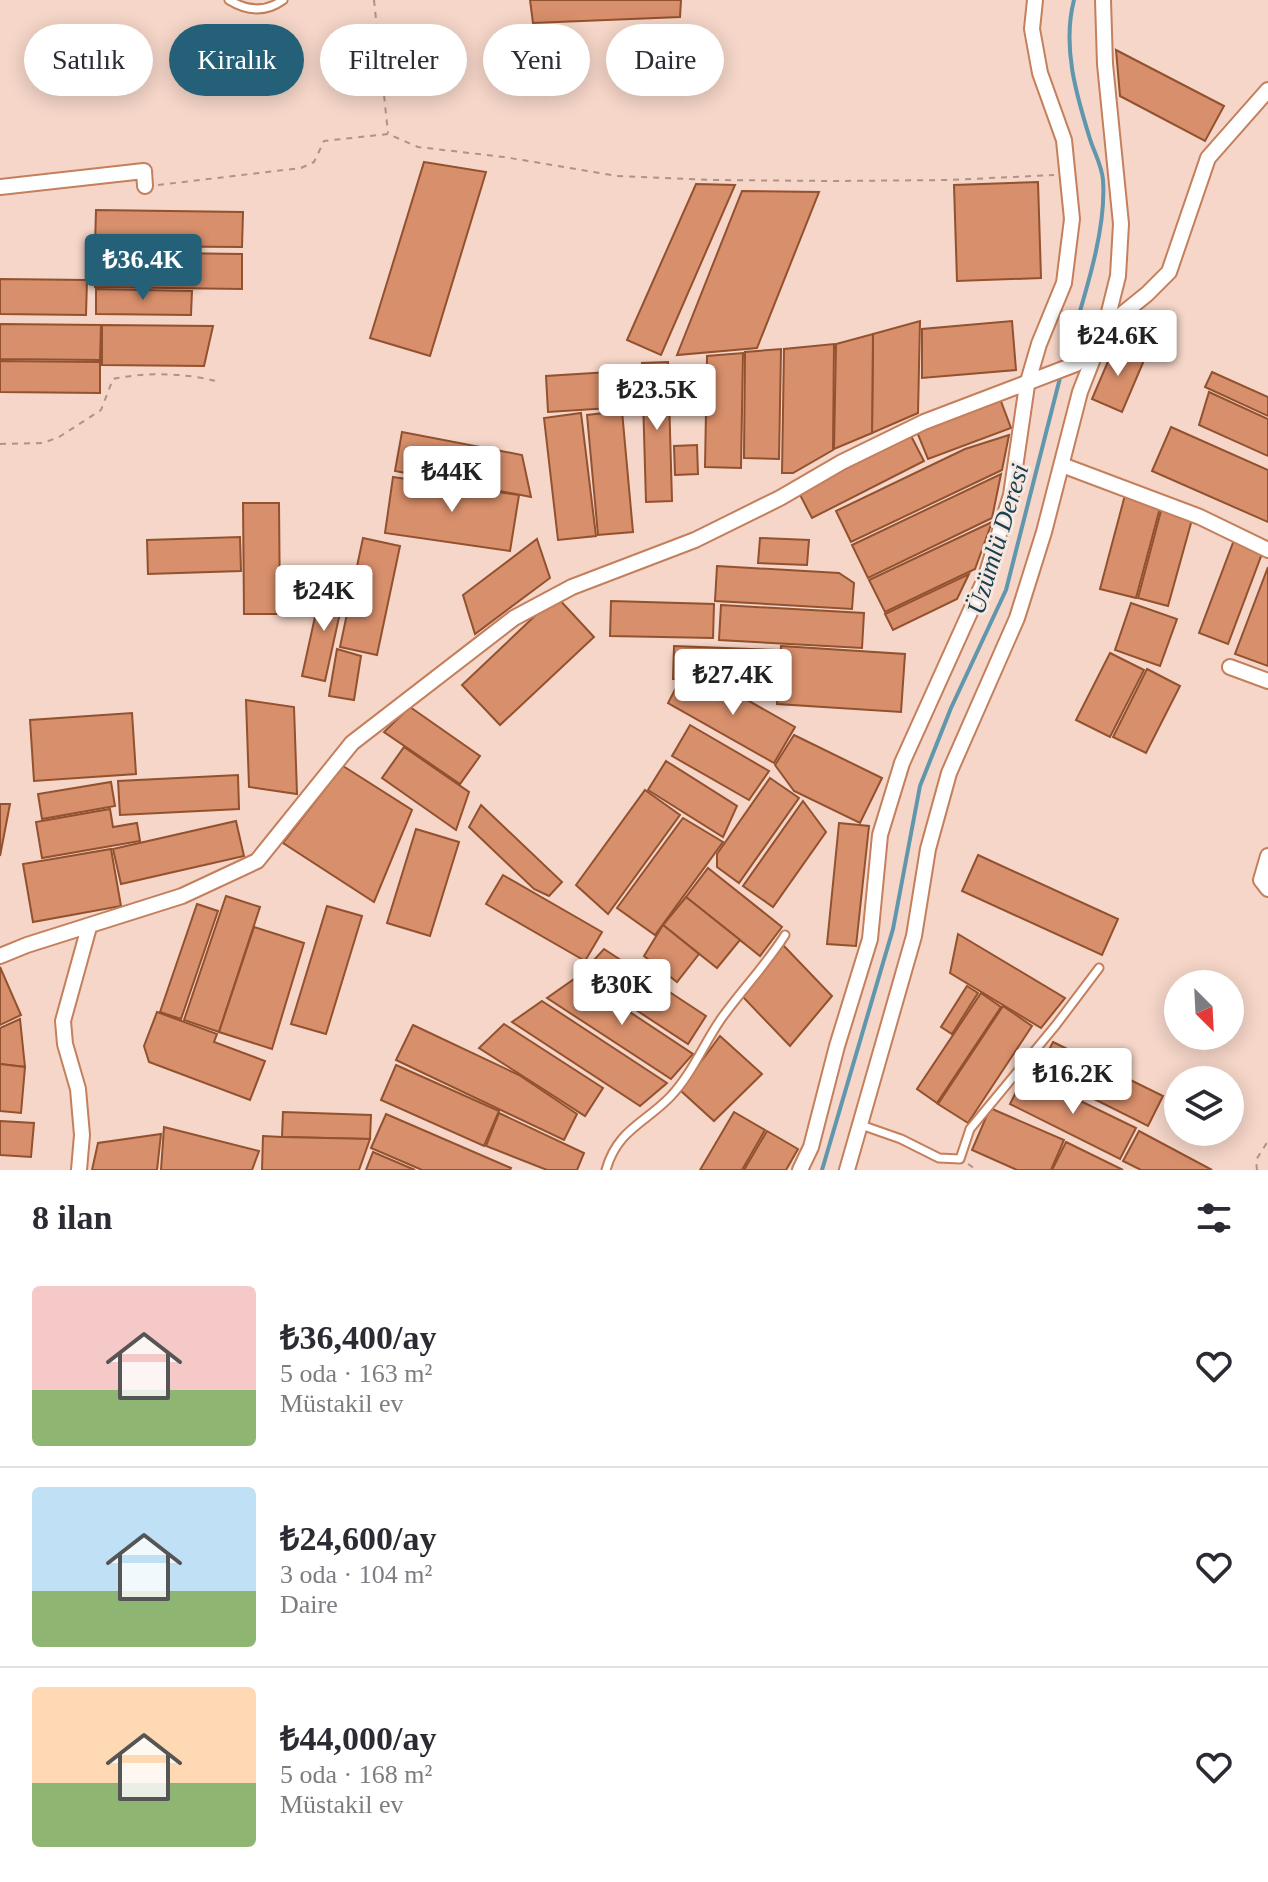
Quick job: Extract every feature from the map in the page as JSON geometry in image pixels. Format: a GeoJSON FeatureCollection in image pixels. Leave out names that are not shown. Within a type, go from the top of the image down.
{"type":"FeatureCollection","features":[{"type":"Feature","properties":{"kind":"street"},"geometry":{"type":"LineString","coordinates":[[800,1170],[811,1147],[837,1046],[870,939],[880,835],[902,763],[985,579],[1011,495],[1027,385],[1039,344],[1064,283],[1072,219],[1064,140],[1037,58],[1032,29],[1035,0]]}},
{"type":"Feature","properties":{"kind":"street"},"geometry":{"type":"LineString","coordinates":[[847,1170],[914,936],[928,849],[949,773],[1017,618],[1044,532],[1080,392],[1105,328],[1118,276],[1121,224],[1105,64],[1103,0]]}},
{"type":"Feature","properties":{"kind":"street"},"geometry":{"type":"LineString","coordinates":[[0,956],[182,896],[257,861],[352,743],[514,618],[572,587],[695,540],[924,422],[1076,364],[1105,328],[1169,272],[1208,158],[1268,90]]}},
{"type":"Feature","properties":{"kind":"street"},"geometry":{"type":"LineString","coordinates":[[0,187],[144,171],[145,186]]}},
{"type":"Feature","properties":{"kind":"street"},"geometry":{"type":"LineString","coordinates":[[1062,465],[1200,517],[1268,550]]}},
{"type":"Feature","properties":{"kind":"street"},"geometry":{"type":"LineString","coordinates":[[1230,667],[1268,681]]}},
{"type":"Feature","properties":{"kind":"street"},"geometry":{"type":"LineString","coordinates":[[1268,856],[1261,880],[1268,889]]}},
{"type":"Feature","properties":{"kind":"street"},"geometry":{"type":"LineString","coordinates":[[79,1170],[82,1135],[78,1089],[65,1044],[63,1021],[89,927]]}},
{"type":"Feature","properties":{"kind":"lane"},"geometry":{"type":"LineString","coordinates":[[229,0],[249,10],[267,9],[283,0]]}},
{"type":"Feature","properties":{"kind":"lane"},"geometry":{"type":"LineString","coordinates":[[606,1170],[618,1142],[676,1089],[723,1016],[785,935]]}},
{"type":"Feature","properties":{"kind":"lane"},"geometry":{"type":"LineString","coordinates":[[859,1125],[901,1139],[939,1158],[960,1159],[970,1129],[1099,968]]}},
{"type":"Feature","properties":{"kind":"path"},"geometry":{"type":"LineString","coordinates":[[374,0],[388,134]]}},
{"type":"Feature","properties":{"kind":"path"},"geometry":{"type":"LineString","coordinates":[[145,186],[301,168],[314,162],[324,141],[388,134],[418,147],[504,157],[617,176],[834,181],[950,180],[1067,174]]}},
{"type":"Feature","properties":{"kind":"path"},"geometry":{"type":"LineString","coordinates":[[0,444],[43,443],[59,437],[101,410],[113,379],[148,375],[201,377],[216,381]]}},
{"type":"Feature","properties":{"kind":"path"},"geometry":{"type":"LineString","coordinates":[[1257,1170],[1256,1160],[1268,1141]]}},
{"type":"Feature","properties":{"kind":"building"},"geometry":{"type":"Polygon","coordinates":[[[530,0],[681,0],[680,17],[533,23],[530,0]]]}},
{"type":"Feature","properties":{"kind":"building"},"geometry":{"type":"Polygon","coordinates":[[[1116,50],[1224,106],[1205,141],[1120,96],[1116,50]]]}},
{"type":"Feature","properties":{"kind":"building"},"geometry":{"type":"Polygon","coordinates":[[[424,162],[486,172],[430,356],[370,338],[424,162]]]}},
{"type":"Feature","properties":{"kind":"building"},"geometry":{"type":"Polygon","coordinates":[[[1038,182],[1041,278],[957,281],[954,185],[1038,182]]]}},
{"type":"Feature","properties":{"kind":"building"},"geometry":{"type":"Polygon","coordinates":[[[696,184],[735,185],[661,355],[627,340],[696,184]]]}},
{"type":"Feature","properties":{"kind":"building"},"geometry":{"type":"Polygon","coordinates":[[[742,191],[819,192],[757,348],[677,355],[742,191]]]}},
{"type":"Feature","properties":{"kind":"building"},"geometry":{"type":"Polygon","coordinates":[[[96,210],[243,212],[242,247],[95,246],[96,210]]]}},
{"type":"Feature","properties":{"kind":"building"},"geometry":{"type":"Polygon","coordinates":[[[95,252],[242,254],[242,289],[95,287],[95,252]]]}},
{"type":"Feature","properties":{"kind":"building"},"geometry":{"type":"Polygon","coordinates":[[[0,279],[87,280],[86,315],[0,314],[0,279]]]}},
{"type":"Feature","properties":{"kind":"building"},"geometry":{"type":"Polygon","coordinates":[[[96,289],[192,291],[191,315],[96,314],[96,289]]]}},
{"type":"Feature","properties":{"kind":"building"},"geometry":{"type":"Polygon","coordinates":[[[920,321],[918,413],[872,433],[873,334],[920,321]]]}},
{"type":"Feature","properties":{"kind":"building"},"geometry":{"type":"Polygon","coordinates":[[[1012,321],[1016,370],[922,378],[922,329],[1012,321]]]}},
{"type":"Feature","properties":{"kind":"building"},"geometry":{"type":"Polygon","coordinates":[[[0,324],[101,325],[100,360],[0,359],[0,324]]]}},
{"type":"Feature","properties":{"kind":"building"},"geometry":{"type":"Polygon","coordinates":[[[102,325],[213,326],[204,366],[102,365],[102,325]]]}},
{"type":"Feature","properties":{"kind":"building"},"geometry":{"type":"Polygon","coordinates":[[[873,334],[872,433],[834,449],[836,344],[873,334]]]}},
{"type":"Feature","properties":{"kind":"building"},"geometry":{"type":"Polygon","coordinates":[[[834,344],[833,450],[793,473],[782,473],[784,349],[834,344]]]}},
{"type":"Feature","properties":{"kind":"building"},"geometry":{"type":"Polygon","coordinates":[[[1115,345],[1145,358],[1122,412],[1092,399],[1115,345]]]}},
{"type":"Feature","properties":{"kind":"building"},"geometry":{"type":"Polygon","coordinates":[[[781,349],[779,459],[744,458],[745,352],[781,349]]]}},
{"type":"Feature","properties":{"kind":"building"},"geometry":{"type":"Polygon","coordinates":[[[743,353],[741,468],[705,467],[707,356],[743,353]]]}},
{"type":"Feature","properties":{"kind":"building"},"geometry":{"type":"Polygon","coordinates":[[[0,361],[100,362],[100,393],[0,392],[0,361]]]}},
{"type":"Feature","properties":{"kind":"building"},"geometry":{"type":"Polygon","coordinates":[[[668,362],[672,501],[646,502],[642,363],[668,362]]]}},
{"type":"Feature","properties":{"kind":"building"},"geometry":{"type":"Polygon","coordinates":[[[625,371],[626,407],[548,412],[546,376],[625,371]]]}},
{"type":"Feature","properties":{"kind":"building"},"geometry":{"type":"Polygon","coordinates":[[[1212,372],[1268,397],[1268,416],[1205,387],[1212,372]]]}},
{"type":"Feature","properties":{"kind":"building"},"geometry":{"type":"Polygon","coordinates":[[[1209,392],[1268,419],[1268,456],[1199,425],[1209,392]]]}},
{"type":"Feature","properties":{"kind":"building"},"geometry":{"type":"Polygon","coordinates":[[[999,396],[1011,428],[928,459],[915,427],[999,396]]]}},
{"type":"Feature","properties":{"kind":"building"},"geometry":{"type":"Polygon","coordinates":[[[622,411],[633,532],[598,535],[587,415],[622,411]]]}},
{"type":"Feature","properties":{"kind":"building"},"geometry":{"type":"Polygon","coordinates":[[[581,413],[596,536],[558,540],[544,418],[581,413]]]}},
{"type":"Feature","properties":{"kind":"building"},"geometry":{"type":"Polygon","coordinates":[[[1171,427],[1268,470],[1268,522],[1152,471],[1171,427]]]}},
{"type":"Feature","properties":{"kind":"building"},"geometry":{"type":"Polygon","coordinates":[[[402,432],[522,455],[531,497],[395,471],[402,432]]]}},
{"type":"Feature","properties":{"kind":"building"},"geometry":{"type":"Polygon","coordinates":[[[909,432],[924,461],[812,518],[797,489],[909,432]]]}},
{"type":"Feature","properties":{"kind":"building"},"geometry":{"type":"Polygon","coordinates":[[[1009,435],[1002,470],[851,542],[836,511],[965,449],[1009,435]]]}},
{"type":"Feature","properties":{"kind":"building"},"geometry":{"type":"Polygon","coordinates":[[[697,445],[698,474],[675,475],[674,446],[697,445]]]}},
{"type":"Feature","properties":{"kind":"building"},"geometry":{"type":"Polygon","coordinates":[[[1001,474],[992,518],[868,578],[852,545],[1001,474]]]}},
{"type":"Feature","properties":{"kind":"building"},"geometry":{"type":"Polygon","coordinates":[[[393,477],[519,495],[510,551],[385,533],[393,477]]]}},
{"type":"Feature","properties":{"kind":"building"},"geometry":{"type":"Polygon","coordinates":[[[1125,495],[1161,504],[1136,598],[1100,589],[1125,495]]]}},
{"type":"Feature","properties":{"kind":"building"},"geometry":{"type":"Polygon","coordinates":[[[243,503],[279,503],[280,614],[244,614],[243,503]]]}},
{"type":"Feature","properties":{"kind":"building"},"geometry":{"type":"Polygon","coordinates":[[[1162,507],[1193,516],[1168,606],[1138,598],[1162,507]]]}},
{"type":"Feature","properties":{"kind":"building"},"geometry":{"type":"Polygon","coordinates":[[[992,522],[975,569],[885,612],[869,580],[992,522]]]}},
{"type":"Feature","properties":{"kind":"building"},"geometry":{"type":"Polygon","coordinates":[[[240,537],[241,571],[148,574],[147,540],[240,537]]]}},
{"type":"Feature","properties":{"kind":"building"},"geometry":{"type":"Polygon","coordinates":[[[363,538],[400,546],[377,655],[340,647],[363,538]]]}},
{"type":"Feature","properties":{"kind":"building"},"geometry":{"type":"Polygon","coordinates":[[[760,538],[809,540],[807,565],[758,563],[760,538]]]}},
{"type":"Feature","properties":{"kind":"building"},"geometry":{"type":"Polygon","coordinates":[[[537,539],[550,578],[475,634],[463,595],[537,539]]]}},
{"type":"Feature","properties":{"kind":"building"},"geometry":{"type":"Polygon","coordinates":[[[1234,540],[1263,551],[1228,644],[1199,633],[1234,540]]]}},
{"type":"Feature","properties":{"kind":"building"},"geometry":{"type":"Polygon","coordinates":[[[717,566],[839,573],[854,583],[852,609],[715,601],[717,566]]]}},
{"type":"Feature","properties":{"kind":"building"},"geometry":{"type":"Polygon","coordinates":[[[1268,567],[1268,666],[1235,654],[1268,567]]]}},
{"type":"Feature","properties":{"kind":"building"},"geometry":{"type":"Polygon","coordinates":[[[969,574],[957,599],[893,630],[885,614],[969,574]]]}},
{"type":"Feature","properties":{"kind":"building"},"geometry":{"type":"Polygon","coordinates":[[[322,585],[345,590],[325,681],[302,676],[322,585]]]}},
{"type":"Feature","properties":{"kind":"building"},"geometry":{"type":"Polygon","coordinates":[[[556,596],[594,637],[500,725],[462,685],[556,596]]]}},
{"type":"Feature","properties":{"kind":"building"},"geometry":{"type":"Polygon","coordinates":[[[611,601],[714,604],[713,638],[610,636],[611,601]]]}},
{"type":"Feature","properties":{"kind":"building"},"geometry":{"type":"Polygon","coordinates":[[[1131,603],[1177,619],[1160,666],[1115,650],[1131,603]]]}},
{"type":"Feature","properties":{"kind":"building"},"geometry":{"type":"Polygon","coordinates":[[[721,605],[864,613],[862,648],[719,640],[721,605]]]}},
{"type":"Feature","properties":{"kind":"building"},"geometry":{"type":"Polygon","coordinates":[[[674,646],[776,650],[774,683],[673,679],[674,646]]]}},
{"type":"Feature","properties":{"kind":"building"},"geometry":{"type":"Polygon","coordinates":[[[781,646],[905,654],[901,712],[777,704],[781,646]]]}},
{"type":"Feature","properties":{"kind":"building"},"geometry":{"type":"Polygon","coordinates":[[[337,649],[361,656],[354,700],[329,696],[337,649]]]}},
{"type":"Feature","properties":{"kind":"building"},"geometry":{"type":"Polygon","coordinates":[[[1110,653],[1144,670],[1110,737],[1076,720],[1110,653]]]}},
{"type":"Feature","properties":{"kind":"building"},"geometry":{"type":"Polygon","coordinates":[[[1147,669],[1180,686],[1146,753],[1113,737],[1147,669]]]}},
{"type":"Feature","properties":{"kind":"building"},"geometry":{"type":"Polygon","coordinates":[[[679,682],[717,683],[795,727],[774,763],[668,703],[679,682]]]}},
{"type":"Feature","properties":{"kind":"building"},"geometry":{"type":"Polygon","coordinates":[[[246,700],[294,707],[297,794],[249,787],[246,700]]]}},
{"type":"Feature","properties":{"kind":"building"},"geometry":{"type":"Polygon","coordinates":[[[410,707],[480,756],[460,784],[384,732],[410,707]]]}},
{"type":"Feature","properties":{"kind":"building"},"geometry":{"type":"Polygon","coordinates":[[[132,713],[136,774],[34,781],[30,720],[132,713]]]}},
{"type":"Feature","properties":{"kind":"building"},"geometry":{"type":"Polygon","coordinates":[[[690,725],[769,771],[749,800],[672,756],[690,725]]]}},
{"type":"Feature","properties":{"kind":"building"},"geometry":{"type":"Polygon","coordinates":[[[794,735],[882,778],[860,823],[794,791],[775,765],[794,735]]]}},
{"type":"Feature","properties":{"kind":"building"},"geometry":{"type":"Polygon","coordinates":[[[404,747],[469,792],[456,830],[382,778],[404,747]]]}},
{"type":"Feature","properties":{"kind":"building"},"geometry":{"type":"Polygon","coordinates":[[[666,761],[737,806],[723,837],[648,790],[666,761]]]}},
{"type":"Feature","properties":{"kind":"building"},"geometry":{"type":"Polygon","coordinates":[[[343,766],[412,810],[374,902],[283,843],[343,766]]]}},
{"type":"Feature","properties":{"kind":"building"},"geometry":{"type":"Polygon","coordinates":[[[238,775],[239,809],[120,815],[118,781],[238,775]]]}},
{"type":"Feature","properties":{"kind":"building"},"geometry":{"type":"Polygon","coordinates":[[[770,778],[799,798],[739,883],[717,867],[717,854],[770,778]]]}},
{"type":"Feature","properties":{"kind":"building"},"geometry":{"type":"Polygon","coordinates":[[[111,782],[115,806],[42,819],[38,794],[111,782]]]}},
{"type":"Feature","properties":{"kind":"building"},"geometry":{"type":"Polygon","coordinates":[[[645,790],[680,815],[608,914],[576,885],[645,790]]]}},
{"type":"Feature","properties":{"kind":"building"},"geometry":{"type":"Polygon","coordinates":[[[803,801],[826,832],[773,907],[743,886],[803,801]]]}},
{"type":"Feature","properties":{"kind":"building"},"geometry":{"type":"Polygon","coordinates":[[[0,804],[10,804],[0,856],[0,804]]]}},
{"type":"Feature","properties":{"kind":"building"},"geometry":{"type":"Polygon","coordinates":[[[481,805],[562,882],[549,896],[534,889],[469,827],[481,805]]]}},
{"type":"Feature","properties":{"kind":"building"},"geometry":{"type":"Polygon","coordinates":[[[110,809],[113,827],[137,823],[140,841],[42,858],[36,822],[110,809]]]}},
{"type":"Feature","properties":{"kind":"building"},"geometry":{"type":"Polygon","coordinates":[[[683,818],[723,842],[655,935],[617,908],[683,818]]]}},
{"type":"Feature","properties":{"kind":"building"},"geometry":{"type":"Polygon","coordinates":[[[236,821],[244,856],[121,884],[113,849],[236,821]]]}},
{"type":"Feature","properties":{"kind":"building"},"geometry":{"type":"Polygon","coordinates":[[[839,823],[869,826],[856,946],[827,944],[839,823]]]}},
{"type":"Feature","properties":{"kind":"building"},"geometry":{"type":"Polygon","coordinates":[[[416,829],[459,842],[430,936],[387,923],[416,829]]]}},
{"type":"Feature","properties":{"kind":"building"},"geometry":{"type":"Polygon","coordinates":[[[111,849],[121,906],[33,922],[23,864],[111,849]]]}},
{"type":"Feature","properties":{"kind":"building"},"geometry":{"type":"Polygon","coordinates":[[[978,855],[1118,919],[1102,955],[962,891],[978,855]]]}},
{"type":"Feature","properties":{"kind":"building"},"geometry":{"type":"Polygon","coordinates":[[[708,868],[782,927],[760,956],[686,897],[708,868]]]}},
{"type":"Feature","properties":{"kind":"building"},"geometry":{"type":"Polygon","coordinates":[[[503,875],[602,932],[585,961],[486,904],[503,875]]]}},
{"type":"Feature","properties":{"kind":"building"},"geometry":{"type":"Polygon","coordinates":[[[226,896],[260,907],[219,1032],[184,1020],[226,896]]]}},
{"type":"Feature","properties":{"kind":"building"},"geometry":{"type":"Polygon","coordinates":[[[686,897],[740,940],[717,968],[663,925],[686,897]]]}},
{"type":"Feature","properties":{"kind":"building"},"geometry":{"type":"Polygon","coordinates":[[[197,904],[218,911],[181,1019],[160,1012],[197,904]]]}},
{"type":"Feature","properties":{"kind":"building"},"geometry":{"type":"Polygon","coordinates":[[[327,906],[362,916],[326,1034],[291,1024],[327,906]]]}},
{"type":"Feature","properties":{"kind":"building"},"geometry":{"type":"Polygon","coordinates":[[[663,925],[699,954],[677,982],[644,956],[663,925]]]}},
{"type":"Feature","properties":{"kind":"building"},"geometry":{"type":"Polygon","coordinates":[[[254,927],[304,943],[272,1049],[219,1032],[254,927]]]}},
{"type":"Feature","properties":{"kind":"building"},"geometry":{"type":"Polygon","coordinates":[[[958,934],[1065,998],[1041,1028],[950,973],[958,934]]]}},
{"type":"Feature","properties":{"kind":"building"},"geometry":{"type":"Polygon","coordinates":[[[783,945],[832,996],[790,1046],[743,997],[783,945]]]}},
{"type":"Feature","properties":{"kind":"building"},"geometry":{"type":"Polygon","coordinates":[[[604,949],[706,1016],[688,1044],[581,974],[604,949]]]}},
{"type":"Feature","properties":{"kind":"building"},"geometry":{"type":"Polygon","coordinates":[[[0,967],[21,1015],[0,1025],[0,967]]]}},
{"type":"Feature","properties":{"kind":"building"},"geometry":{"type":"Polygon","coordinates":[[[577,977],[693,1054],[671,1079],[547,998],[577,977]]]}},
{"type":"Feature","properties":{"kind":"building"},"geometry":{"type":"Polygon","coordinates":[[[967,986],[978,993],[952,1034],[941,1027],[967,986]]]}},
{"type":"Feature","properties":{"kind":"building"},"geometry":{"type":"Polygon","coordinates":[[[981,993],[1001,1007],[937,1103],[917,1089],[981,993]]]}},
{"type":"Feature","properties":{"kind":"building"},"geometry":{"type":"Polygon","coordinates":[[[542,1001],[667,1083],[640,1106],[512,1022],[542,1001]]]}},
{"type":"Feature","properties":{"kind":"building"},"geometry":{"type":"Polygon","coordinates":[[[1003,1006],[1032,1026],[968,1123],[938,1104],[1003,1006]]]}},
{"type":"Feature","properties":{"kind":"building"},"geometry":{"type":"Polygon","coordinates":[[[157,1012],[217,1034],[214,1042],[265,1061],[250,1100],[149,1062],[144,1046],[157,1012]]]}},
{"type":"Feature","properties":{"kind":"building"},"geometry":{"type":"Polygon","coordinates":[[[20,1019],[25,1067],[0,1064],[0,1028],[20,1019]]]}},
{"type":"Feature","properties":{"kind":"building"},"geometry":{"type":"Polygon","coordinates":[[[504,1024],[603,1088],[585,1116],[479,1048],[504,1024]]]}},
{"type":"Feature","properties":{"kind":"building"},"geometry":{"type":"Polygon","coordinates":[[[413,1025],[519,1075],[577,1114],[564,1140],[396,1060],[413,1025]]]}},
{"type":"Feature","properties":{"kind":"building"},"geometry":{"type":"Polygon","coordinates":[[[720,1036],[762,1074],[714,1121],[680,1090],[720,1036]]]}},
{"type":"Feature","properties":{"kind":"building"},"geometry":{"type":"Polygon","coordinates":[[[1053,1042],[1163,1096],[1148,1126],[1038,1071],[1053,1042]]]}},
{"type":"Feature","properties":{"kind":"building"},"geometry":{"type":"Polygon","coordinates":[[[0,1064],[25,1067],[21,1113],[0,1111],[0,1064]]]}},
{"type":"Feature","properties":{"kind":"building"},"geometry":{"type":"Polygon","coordinates":[[[396,1065],[499,1111],[484,1146],[381,1100],[396,1065]]]}},
{"type":"Feature","properties":{"kind":"building"},"geometry":{"type":"Polygon","coordinates":[[[1025,1074],[1136,1128],[1120,1159],[1010,1104],[1025,1074]]]}},
{"type":"Feature","properties":{"kind":"building"},"geometry":{"type":"Polygon","coordinates":[[[990,1108],[1064,1140],[1051,1170],[1017,1170],[972,1150],[990,1108]]]}},
{"type":"Feature","properties":{"kind":"building"},"geometry":{"type":"Polygon","coordinates":[[[283,1112],[371,1115],[370,1139],[282,1137],[283,1112]]]}},
{"type":"Feature","properties":{"kind":"building"},"geometry":{"type":"Polygon","coordinates":[[[734,1112],[765,1130],[742,1170],[700,1170],[734,1112]]]}},
{"type":"Feature","properties":{"kind":"building"},"geometry":{"type":"Polygon","coordinates":[[[499,1113],[584,1153],[577,1170],[547,1170],[486,1146],[499,1113]]]}},
{"type":"Feature","properties":{"kind":"building"},"geometry":{"type":"Polygon","coordinates":[[[386,1114],[511,1168],[422,1170],[371,1148],[386,1114]]]}},
{"type":"Feature","properties":{"kind":"building"},"geometry":{"type":"Polygon","coordinates":[[[0,1121],[34,1123],[31,1157],[0,1155],[0,1121]]]}},
{"type":"Feature","properties":{"kind":"building"},"geometry":{"type":"Polygon","coordinates":[[[164,1127],[259,1151],[252,1170],[161,1170],[164,1127]]]}},
{"type":"Feature","properties":{"kind":"building"},"geometry":{"type":"Polygon","coordinates":[[[767,1131],[798,1149],[786,1170],[744,1170],[767,1131]]]}},
{"type":"Feature","properties":{"kind":"building"},"geometry":{"type":"Polygon","coordinates":[[[1139,1131],[1212,1170],[1141,1170],[1123,1161],[1139,1131]]]}},
{"type":"Feature","properties":{"kind":"building"},"geometry":{"type":"Polygon","coordinates":[[[161,1134],[157,1170],[92,1170],[98,1143],[161,1134]]]}},
{"type":"Feature","properties":{"kind":"building"},"geometry":{"type":"Polygon","coordinates":[[[263,1136],[370,1139],[359,1170],[262,1170],[263,1136]]]}},
{"type":"Feature","properties":{"kind":"building"},"geometry":{"type":"Polygon","coordinates":[[[1066,1142],[1123,1170],[1052,1170],[1066,1142]]]}},
{"type":"Feature","properties":{"kind":"building"},"geometry":{"type":"Polygon","coordinates":[[[373,1152],[415,1170],[366,1170],[373,1152]]]}},
{"type":"Feature","properties":{"kind":"waterway","name":"Üzümlü Deresi"},"geometry":{"type":"LineString","coordinates":[[1064,366],[1091,273],[1103,202],[1101,170],[1072,70],[1069,35],[1074,0]]}},
{"type":"Feature","properties":{"kind":"waterway","name":"Üzümlü Deresi"},"geometry":{"type":"LineString","coordinates":[[822,1170],[893,929],[920,786],[951,708],[1006,590],[1061,374]]}}]}
